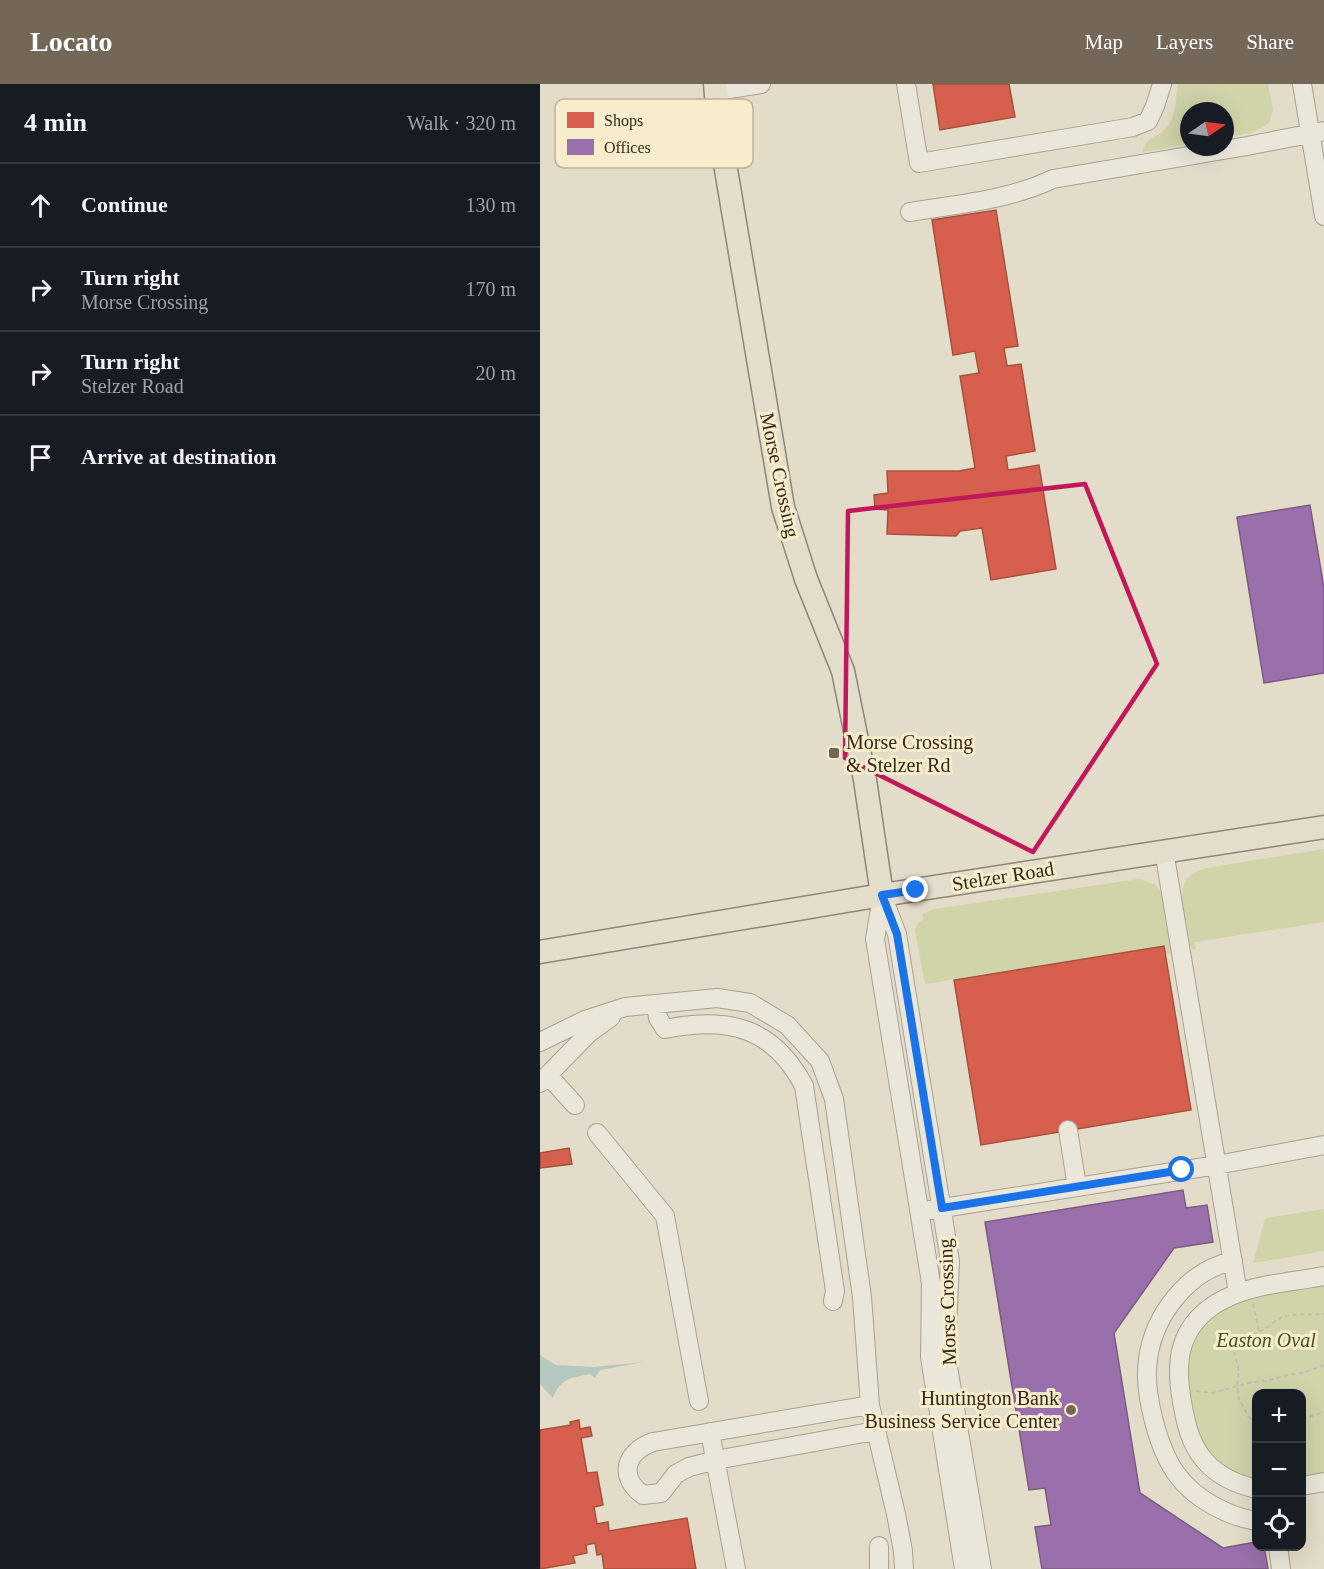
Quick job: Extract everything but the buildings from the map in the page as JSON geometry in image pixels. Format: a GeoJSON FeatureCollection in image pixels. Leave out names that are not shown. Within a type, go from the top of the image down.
{"type":"FeatureCollection","features":[{"type":"Feature","properties":{"kind":"main road","name":"Morse Crossing"},"geometry":{"type":"LineString","coordinates":[[726,168],[783,507],[806,579],[843,671],[865,780],[882,895]]}},
{"type":"Feature","properties":{"kind":"main road","name":"Stelzer Road"},"geometry":{"type":"LineString","coordinates":[[540,952],[882,895],[1324,827]]}},
{"type":"Feature","properties":{"kind":"street"},"geometry":{"type":"LineString","coordinates":[[715,88],[761,84]]}},
{"type":"Feature","properties":{"kind":"street"},"geometry":{"type":"LineString","coordinates":[[906,84],[920,164],[1132,127],[1148,121],[1162,84]]}},
{"type":"Feature","properties":{"kind":"street"},"geometry":{"type":"LineString","coordinates":[[1302,84],[1317,132],[1324,216]]}},
{"type":"Feature","properties":{"kind":"street"},"geometry":{"type":"LineString","coordinates":[[910,212],[1011,195],[1053,180],[1317,132]]}},
{"type":"Feature","properties":{"kind":"street"},"geometry":{"type":"LineString","coordinates":[[1164,851],[1174,961],[1217,1165],[1233,1261],[1243,1291]]}},
{"type":"Feature","properties":{"kind":"street","name":"Morse Crossing"},"geometry":{"type":"LineString","coordinates":[[882,895],[897,934],[950,1260],[945,1355],[982,1569]]}},
{"type":"Feature","properties":{"kind":"street","name":"Morse Crossing"},"geometry":{"type":"LineString","coordinates":[[882,895],[875,939],[931,1283],[930,1357],[964,1569]]}},
{"type":"Feature","properties":{"kind":"street"},"geometry":{"type":"LineString","coordinates":[[540,1042],[585,1020],[625,1007],[717,998],[750,1003],[787,1025],[820,1061],[834,1099],[862,1297],[870,1405],[896,1514],[904,1569]]}},
{"type":"Feature","properties":{"kind":"street"},"geometry":{"type":"LineString","coordinates":[[656,1004],[658,1018],[665,1029],[678,1026],[722,1025],[745,1029],[765,1039],[782,1053],[796,1072],[804,1086],[835,1291],[833,1301]]}},
{"type":"Feature","properties":{"kind":"street"},"geometry":{"type":"LineString","coordinates":[[575,1105],[544,1079],[589,1033],[625,1007]]}},
{"type":"Feature","properties":{"kind":"street"},"geometry":{"type":"LineString","coordinates":[[1068,1130],[1077,1187]]}},
{"type":"Feature","properties":{"kind":"street"},"geometry":{"type":"LineString","coordinates":[[597,1133],[665,1216],[699,1401]]}},
{"type":"Feature","properties":{"kind":"street"},"geometry":{"type":"LineString","coordinates":[[920,1212],[1217,1165],[1324,1145]]}},
{"type":"Feature","properties":{"kind":"street"},"geometry":{"type":"LineString","coordinates":[[818,1179],[845,1177]]}},
{"type":"Feature","properties":{"kind":"street"},"geometry":{"type":"LineString","coordinates":[[1233,1261],[1202,1272],[1182,1289],[1164,1313],[1154,1336],[1148,1359],[1148,1380],[1157,1436],[1164,1454],[1179,1477],[1196,1494],[1216,1507],[1252,1520]]}},
{"type":"Feature","properties":{"kind":"street"},"geometry":{"type":"LineString","coordinates":[[1252,1488],[1220,1475],[1193,1444],[1185,1424],[1177,1377],[1178,1358],[1185,1337],[1197,1321],[1213,1306],[1243,1291],[1324,1276]]}},
{"type":"Feature","properties":{"kind":"street"},"geometry":{"type":"LineString","coordinates":[[1152,1407],[1180,1395]]}},
{"type":"Feature","properties":{"kind":"street"},"geometry":{"type":"LineString","coordinates":[[870,1405],[652,1442],[640,1447],[631,1456],[628,1478],[633,1488],[643,1495],[660,1493],[676,1474],[689,1467],[875,1431]]}},
{"type":"Feature","properties":{"kind":"street"},"geometry":{"type":"LineString","coordinates":[[710,1432],[736,1569]]}},
{"type":"Feature","properties":{"kind":"street"},"geometry":{"type":"LineString","coordinates":[[1306,1485],[1324,1482]]}},
{"type":"Feature","properties":{"kind":"street"},"geometry":{"type":"LineString","coordinates":[[879,1546],[879,1569]]}},
{"type":"Feature","properties":{"kind":"street"},"geometry":{"type":"LineString","coordinates":[[1279,1551],[1281,1569]]}},
{"type":"Feature","properties":{"kind":"path"},"geometry":{"type":"LineString","coordinates":[[1243,1291],[1259,1331]]}},
{"type":"Feature","properties":{"kind":"path"},"geometry":{"type":"LineString","coordinates":[[1252,1420],[1239,1399],[1237,1386],[1239,1371],[1234,1351],[1241,1343],[1276,1319],[1287,1316],[1324,1314]]}},
{"type":"Feature","properties":{"kind":"path"},"geometry":{"type":"LineString","coordinates":[[1180,1395],[1212,1393],[1303,1373],[1324,1365]]}},
{"type":"Feature","properties":{"kind":"path"},"geometry":{"type":"LineString","coordinates":[[1306,1418],[1324,1412]]}},
{"type":"Feature","properties":{"kind":"highlighted area"},"geometry":{"type":"Polygon","coordinates":[[[1085,484],[1157,664],[1033,852],[845,758],[848,511],[1085,484]]]}},
{"type":"Feature","properties":{"kind":"green space"},"geometry":{"type":"Polygon","coordinates":[[[1178,84],[1268,84],[1273,110],[1269,123],[1252,133],[1234,136],[1234,102],[1180,102],[1180,146],[1142,152],[1150,140],[1165,130],[1171,122],[1178,84]]]}},
{"type":"Feature","properties":{"kind":"green space"},"geometry":{"type":"Polygon","coordinates":[[[1324,849],[1324,922],[1195,942],[1196,950],[1192,949],[1182,908],[1182,898],[1186,881],[1192,874],[1206,868],[1324,849]]]}},
{"type":"Feature","properties":{"kind":"green space"},"geometry":{"type":"Polygon","coordinates":[[[1139,879],[1154,884],[1164,894],[1174,951],[1165,955],[1163,946],[925,984],[915,930],[918,923],[923,920],[922,914],[934,909],[1139,879]]]}},
{"type":"Feature","properties":{"kind":"green space"},"geometry":{"type":"Polygon","coordinates":[[[1324,1209],[1324,1251],[1253,1263],[1265,1218],[1324,1209]]]}},
{"type":"Feature","properties":{"kind":"green space","name":"Easton Oval"},"geometry":{"type":"Polygon","coordinates":[[[1324,1276],[1324,1482],[1306,1485],[1306,1389],[1252,1389],[1252,1487],[1205,1460],[1177,1377],[1197,1321],[1213,1306],[1324,1276]]]}},
{"type":"Feature","properties":{"kind":"shaded area"},"geometry":{"type":"Polygon","coordinates":[[[540,1355],[556,1365],[594,1367],[644,1362],[600,1370],[595,1378],[590,1374],[572,1378],[559,1386],[553,1398],[540,1384],[540,1355]]]}},
{"type":"Feature","properties":{"kind":"place","name":"Morse Crossing & Stelzer Rd"},"geometry":{"type":"Point","coordinates":[834,753]}},
{"type":"Feature","properties":{"kind":"place","name":"Huntington Bank Business Service Center"},"geometry":{"type":"Point","coordinates":[1071,1410]}},
{"type":"Feature","properties":{"kind":"route"},"geometry":{"type":"LineString","coordinates":[[916,890],[882,895],[897,934],[942,1208],[1182,1170]]}}]}
